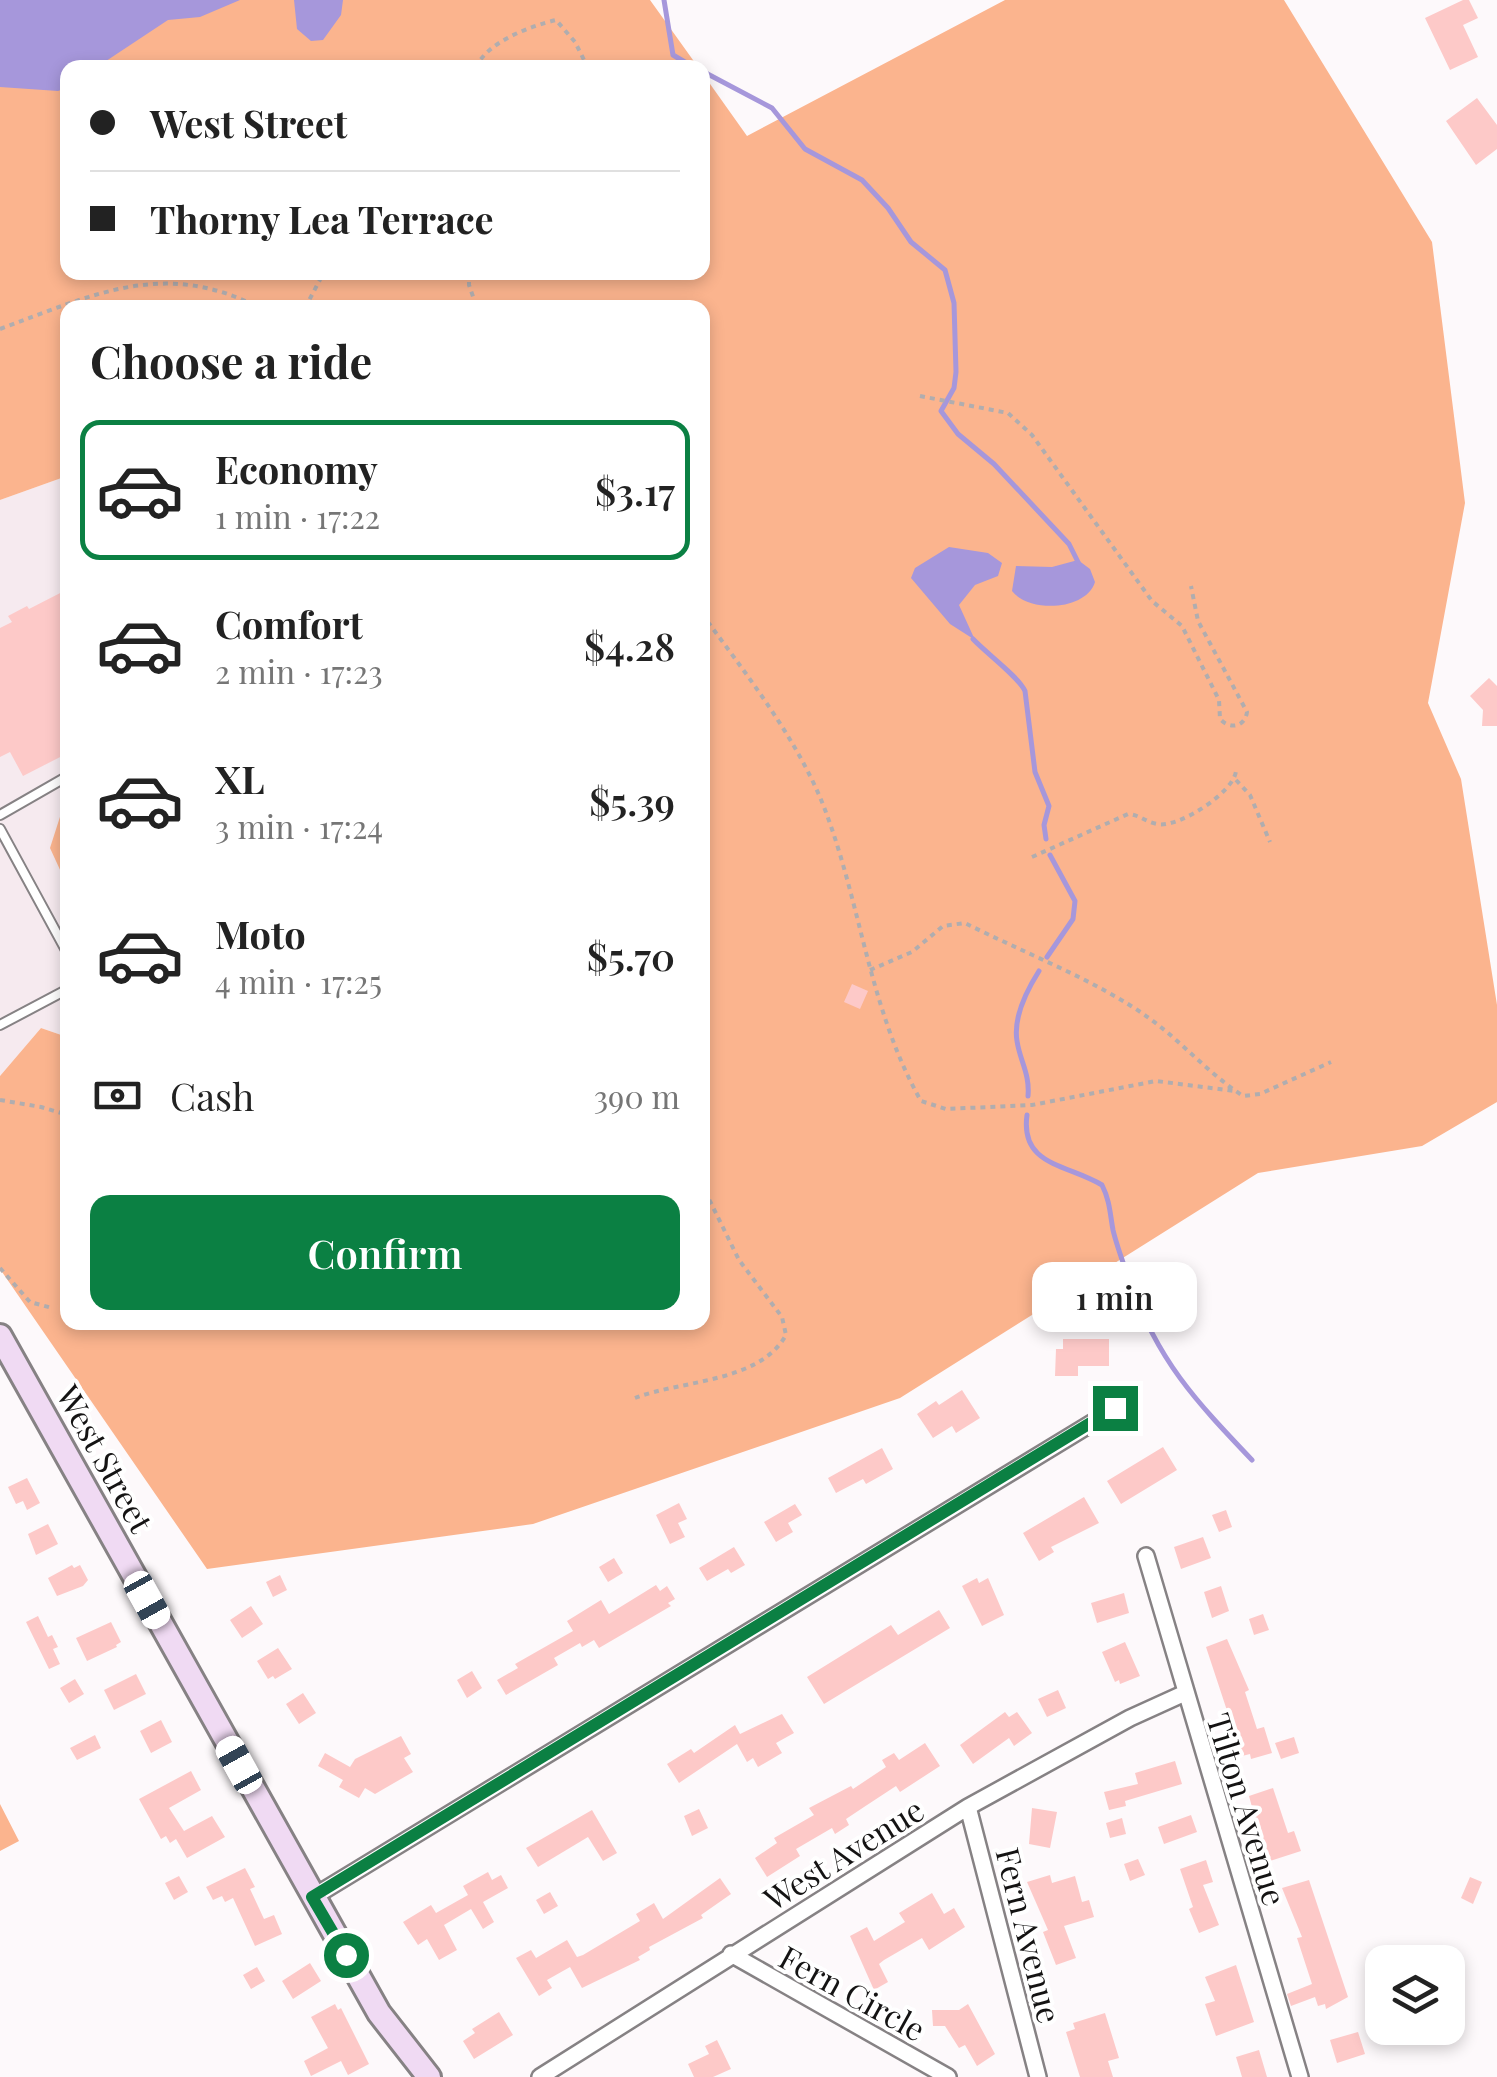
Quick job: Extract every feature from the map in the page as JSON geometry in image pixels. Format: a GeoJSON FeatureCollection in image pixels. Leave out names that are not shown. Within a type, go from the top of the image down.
{"type":"FeatureCollection","features":[{"type":"Feature","properties":{"kind":"street","name":"West Street"},"geometry":{"type":"LineString","coordinates":[[0,1336],[312,1897],[380,2013],[429,2077]]}},
{"type":"Feature","properties":{"kind":"street"},"geometry":{"type":"LineString","coordinates":[[312,1897],[1115,1408]]}},
{"type":"Feature","properties":{"kind":"street","name":"Tilton Avenue"},"geometry":{"type":"LineString","coordinates":[[1146,1556],[1300,2077]]}},
{"type":"Feature","properties":{"kind":"street","name":"West Avenue"},"geometry":{"type":"LineString","coordinates":[[540,2077],[968,1807],[1130,1718],[1185,1693]]}},
{"type":"Feature","properties":{"kind":"street","name":"Fern Avenue"},"geometry":{"type":"LineString","coordinates":[[968,1807],[1038,2077]]}},
{"type":"Feature","properties":{"kind":"street","name":"Fern Circle"},"geometry":{"type":"LineString","coordinates":[[731,1954],[948,2077]]}},
{"type":"Feature","properties":{"kind":"lane"},"geometry":{"type":"LineString","coordinates":[[0,815],[60,781]]}},
{"type":"Feature","properties":{"kind":"lane"},"geometry":{"type":"LineString","coordinates":[[0,829],[60,939]]}},
{"type":"Feature","properties":{"kind":"lane"},"geometry":{"type":"LineString","coordinates":[[0,1025],[60,993]]}},
{"type":"Feature","properties":{"kind":"path"},"geometry":{"type":"LineString","coordinates":[[481,60],[486,53],[531,27],[556,20],[584,60]]}},
{"type":"Feature","properties":{"kind":"path"},"geometry":{"type":"LineString","coordinates":[[82,300],[104,292],[176,282],[229,292],[244,300]]}},
{"type":"Feature","properties":{"kind":"path"},"geometry":{"type":"LineString","coordinates":[[0,329],[60,308]]}},
{"type":"Feature","properties":{"kind":"path"},"geometry":{"type":"LineString","coordinates":[[920,396],[1008,413],[1032,435],[1152,601],[1182,626],[1219,700],[1220,719],[1238,726],[1247,712],[1198,620],[1191,586]]}},
{"type":"Feature","properties":{"kind":"path"},"geometry":{"type":"LineString","coordinates":[[710,625],[769,705],[822,801],[870,970],[904,1071],[921,1101],[946,1109],[1050,1103],[1156,1081],[1235,1092]]}},
{"type":"Feature","properties":{"kind":"path"},"geometry":{"type":"LineString","coordinates":[[1032,857],[1128,814],[1140,815],[1156,824],[1169,824],[1225,792],[1236,780],[1236,770]]}},
{"type":"Feature","properties":{"kind":"path"},"geometry":{"type":"LineString","coordinates":[[1236,780],[1250,795],[1270,842]]}},
{"type":"Feature","properties":{"kind":"path"},"geometry":{"type":"LineString","coordinates":[[870,970],[912,952],[943,926],[965,923],[1120,1000],[1152,1020],[1206,1071],[1243,1096],[1260,1094],[1330,1062]]}},
{"type":"Feature","properties":{"kind":"path"},"geometry":{"type":"LineString","coordinates":[[0,1100],[60,1113]]}},
{"type":"Feature","properties":{"kind":"path"},"geometry":{"type":"LineString","coordinates":[[635,1398],[743,1368],[780,1347],[786,1335],[782,1317],[739,1260],[710,1201]]}},
{"type":"Feature","properties":{"kind":"path"},"geometry":{"type":"LineString","coordinates":[[0,1268],[30,1302],[52,1308]]}},
{"type":"Feature","properties":{"kind":"shaded area"},"geometry":{"type":"Polygon","coordinates":[[[0,0],[650,0],[693,60],[60,60],[60,280],[710,280],[710,84],[747,136],[1005,0],[1284,0],[1432,242],[1465,503],[1428,703],[1461,779],[1497,1005],[1497,1102],[1422,1146],[1258,1173],[900,1398],[533,1524],[207,1569],[0,1269],[0,1076],[41,1028],[60,1035],[60,1330],[710,1330],[710,300],[60,300],[60,479],[0,500],[0,0]]]}},
{"type":"Feature","properties":{"kind":"shaded area"},"geometry":{"type":"Polygon","coordinates":[[[0,0],[240,0],[200,17],[168,20],[108,60],[60,60],[60,90],[0,87],[0,0]]]}},
{"type":"Feature","properties":{"kind":"shaded area"},"geometry":{"type":"Polygon","coordinates":[[[294,0],[343,0],[341,15],[323,40],[311,41],[297,29],[294,0]]]}},
{"type":"Feature","properties":{"kind":"shaded area"},"geometry":{"type":"Polygon","coordinates":[[[60,479],[60,1035],[41,1028],[0,1076],[0,500],[60,479]]]}},
{"type":"Feature","properties":{"kind":"shaded area"},"geometry":{"type":"Polygon","coordinates":[[[949,547],[988,553],[1002,563],[998,576],[975,585],[959,605],[975,640],[950,624],[911,578],[915,568],[949,547]]]}},
{"type":"Feature","properties":{"kind":"shaded area"},"geometry":{"type":"Polygon","coordinates":[[[1078,560],[1090,569],[1095,582],[1081,599],[1056,606],[1043,605],[1031,603],[1012,591],[1016,566],[1052,567],[1078,560]]]}},
{"type":"Feature","properties":{"kind":"shaded area"},"geometry":{"type":"Polygon","coordinates":[[[60,817],[60,870],[50,848],[60,817]]]}},
{"type":"Feature","properties":{"kind":"shaded area"},"geometry":{"type":"Polygon","coordinates":[[[0,1804],[19,1841],[0,1851],[0,1804]]]}},
{"type":"Feature","properties":{"kind":"building"},"geometry":{"type":"Polygon","coordinates":[[[1469,0],[1478,18],[1463,25],[1478,57],[1450,70],[1425,18],[1469,0]]]}},
{"type":"Feature","properties":{"kind":"building"},"geometry":{"type":"Polygon","coordinates":[[[1477,98],[1497,125],[1497,149],[1476,165],[1446,121],[1477,98]]]}},
{"type":"Feature","properties":{"kind":"building"},"geometry":{"type":"Polygon","coordinates":[[[60,593],[60,757],[23,776],[10,752],[0,757],[0,628],[12,622],[8,616],[27,606],[29,609],[60,593]]]}},
{"type":"Feature","properties":{"kind":"building"},"geometry":{"type":"Polygon","coordinates":[[[1489,678],[1497,686],[1497,726],[1482,726],[1483,710],[1470,696],[1489,678]]]}},
{"type":"Feature","properties":{"kind":"building"},"geometry":{"type":"Polygon","coordinates":[[[852,984],[868,991],[860,1009],[844,1002],[852,984]]]}},
{"type":"Feature","properties":{"kind":"building"},"geometry":{"type":"Polygon","coordinates":[[[1063,1339],[1109,1339],[1109,1366],[1078,1366],[1078,1376],[1055,1376],[1056,1349],[1063,1349],[1063,1339]]]}},
{"type":"Feature","properties":{"kind":"building"},"geometry":{"type":"Polygon","coordinates":[[[962,1390],[980,1418],[956,1433],[952,1426],[933,1438],[917,1414],[962,1390]]]}},
{"type":"Feature","properties":{"kind":"building"},"geometry":{"type":"Polygon","coordinates":[[[1163,1447],[1177,1470],[1121,1504],[1107,1481],[1163,1447]]]}},
{"type":"Feature","properties":{"kind":"building"},"geometry":{"type":"Polygon","coordinates":[[[882,1448],[893,1469],[866,1484],[863,1479],[836,1493],[828,1478],[882,1448]]]}},
{"type":"Feature","properties":{"kind":"building"},"geometry":{"type":"Polygon","coordinates":[[[27,1478],[40,1503],[27,1510],[23,1501],[16,1504],[8,1487],[27,1478]]]}},
{"type":"Feature","properties":{"kind":"building"},"geometry":{"type":"Polygon","coordinates":[[[1084,1497],[1099,1523],[1051,1547],[1054,1552],[1039,1561],[1023,1533],[1084,1497]]]}},
{"type":"Feature","properties":{"kind":"building"},"geometry":{"type":"Polygon","coordinates":[[[679,1503],[687,1519],[678,1523],[685,1537],[670,1544],[656,1515],[679,1503]]]}},
{"type":"Feature","properties":{"kind":"building"},"geometry":{"type":"Polygon","coordinates":[[[795,1504],[802,1515],[788,1523],[793,1532],[776,1542],[764,1522],[795,1504]]]}},
{"type":"Feature","properties":{"kind":"building"},"geometry":{"type":"Polygon","coordinates":[[[1226,1510],[1232,1527],[1219,1532],[1212,1515],[1226,1510]]]}},
{"type":"Feature","properties":{"kind":"building"},"geometry":{"type":"Polygon","coordinates":[[[48,1524],[58,1544],[36,1555],[28,1534],[48,1524]]]}},
{"type":"Feature","properties":{"kind":"building"},"geometry":{"type":"Polygon","coordinates":[[[1203,1537],[1211,1558],[1181,1569],[1174,1547],[1203,1537]]]}},
{"type":"Feature","properties":{"kind":"building"},"geometry":{"type":"Polygon","coordinates":[[[734,1547],[745,1565],[707,1581],[699,1568],[734,1547]]]}},
{"type":"Feature","properties":{"kind":"building"},"geometry":{"type":"Polygon","coordinates":[[[614,1558],[623,1573],[608,1582],[599,1567],[614,1558]]]}},
{"type":"Feature","properties":{"kind":"building"},"geometry":{"type":"Polygon","coordinates":[[[72,1565],[80,1565],[88,1580],[83,1586],[57,1596],[48,1578],[72,1565]]]}},
{"type":"Feature","properties":{"kind":"building"},"geometry":{"type":"Polygon","coordinates":[[[280,1575],[287,1590],[273,1597],[266,1582],[280,1575]]]}},
{"type":"Feature","properties":{"kind":"building"},"geometry":{"type":"Polygon","coordinates":[[[977,1578],[979,1583],[988,1578],[1004,1615],[982,1626],[962,1586],[977,1578]]]}},
{"type":"Feature","properties":{"kind":"building"},"geometry":{"type":"Polygon","coordinates":[[[656,1585],[660,1591],[667,1586],[675,1599],[668,1603],[671,1606],[599,1648],[594,1640],[582,1647],[580,1643],[554,1658],[558,1665],[506,1695],[497,1680],[518,1668],[515,1664],[573,1631],[567,1621],[601,1600],[609,1614],[656,1585]]]}},
{"type":"Feature","properties":{"kind":"building"},"geometry":{"type":"Polygon","coordinates":[[[1221,1586],[1229,1611],[1212,1618],[1204,1592],[1221,1586]]]}},
{"type":"Feature","properties":{"kind":"building"},"geometry":{"type":"Polygon","coordinates":[[[1124,1593],[1129,1613],[1097,1623],[1091,1603],[1124,1593]]]}},
{"type":"Feature","properties":{"kind":"building"},"geometry":{"type":"Polygon","coordinates":[[[251,1606],[263,1624],[242,1638],[230,1620],[251,1606]]]}},
{"type":"Feature","properties":{"kind":"building"},"geometry":{"type":"Polygon","coordinates":[[[939,1610],[950,1628],[824,1704],[807,1677],[891,1625],[898,1635],[939,1610]]]}},
{"type":"Feature","properties":{"kind":"building"},"geometry":{"type":"Polygon","coordinates":[[[1263,1614],[1269,1630],[1254,1635],[1249,1619],[1263,1614]]]}},
{"type":"Feature","properties":{"kind":"building"},"geometry":{"type":"Polygon","coordinates":[[[38,1616],[58,1647],[53,1649],[60,1664],[49,1669],[26,1622],[38,1616]]]}},
{"type":"Feature","properties":{"kind":"building"},"geometry":{"type":"Polygon","coordinates":[[[111,1622],[121,1642],[87,1661],[76,1638],[111,1622]]]}},
{"type":"Feature","properties":{"kind":"building"},"geometry":{"type":"Polygon","coordinates":[[[1227,1639],[1249,1690],[1245,1692],[1257,1729],[1264,1727],[1272,1753],[1251,1759],[1250,1754],[1242,1756],[1206,1647],[1227,1639]]]}},
{"type":"Feature","properties":{"kind":"building"},"geometry":{"type":"Polygon","coordinates":[[[1125,1642],[1140,1676],[1120,1684],[1119,1680],[1115,1682],[1102,1652],[1125,1642]]]}},
{"type":"Feature","properties":{"kind":"building"},"geometry":{"type":"Polygon","coordinates":[[[278,1648],[292,1669],[268,1679],[257,1661],[278,1648]]]}},
{"type":"Feature","properties":{"kind":"building"},"geometry":{"type":"Polygon","coordinates":[[[472,1671],[482,1688],[467,1698],[457,1680],[472,1671]]]}},
{"type":"Feature","properties":{"kind":"building"},"geometry":{"type":"Polygon","coordinates":[[[136,1674],[146,1694],[114,1710],[104,1690],[136,1674]]]}},
{"type":"Feature","properties":{"kind":"building"},"geometry":{"type":"Polygon","coordinates":[[[75,1679],[84,1694],[69,1703],[60,1688],[75,1679]]]}},
{"type":"Feature","properties":{"kind":"building"},"geometry":{"type":"Polygon","coordinates":[[[1058,1690],[1066,1708],[1047,1717],[1038,1699],[1058,1690]]]}},
{"type":"Feature","properties":{"kind":"building"},"geometry":{"type":"Polygon","coordinates":[[[303,1693],[316,1713],[299,1724],[286,1704],[303,1693]]]}},
{"type":"Feature","properties":{"kind":"building"},"geometry":{"type":"Polygon","coordinates":[[[1005,1712],[1009,1717],[1017,1712],[1032,1733],[1014,1746],[1009,1738],[973,1764],[960,1745],[1005,1712]]]}},
{"type":"Feature","properties":{"kind":"building"},"geometry":{"type":"Polygon","coordinates":[[[782,1714],[794,1733],[776,1743],[782,1753],[758,1767],[753,1758],[747,1762],[737,1744],[679,1783],[667,1764],[691,1749],[694,1753],[735,1725],[740,1734],[782,1714]]]}},
{"type":"Feature","properties":{"kind":"building"},"geometry":{"type":"Polygon","coordinates":[[[161,1720],[172,1742],[151,1753],[140,1731],[161,1720]]]}},
{"type":"Feature","properties":{"kind":"building"},"geometry":{"type":"Polygon","coordinates":[[[95,1735],[101,1748],[77,1760],[70,1748],[95,1735]]]}},
{"type":"Feature","properties":{"kind":"building"},"geometry":{"type":"Polygon","coordinates":[[[401,1736],[411,1754],[404,1758],[413,1772],[375,1794],[365,1788],[359,1798],[339,1787],[343,1780],[318,1766],[325,1753],[350,1767],[355,1759],[401,1736]]]}},
{"type":"Feature","properties":{"kind":"building"},"geometry":{"type":"Polygon","coordinates":[[[1294,1737],[1299,1753],[1281,1759],[1275,1743],[1294,1737]]]}},
{"type":"Feature","properties":{"kind":"building"},"geometry":{"type":"Polygon","coordinates":[[[925,1743],[940,1766],[900,1792],[896,1786],[846,1819],[849,1825],[835,1834],[832,1828],[796,1849],[800,1856],[767,1877],[755,1858],[777,1843],[774,1838],[814,1815],[809,1808],[851,1786],[853,1789],[886,1767],[882,1760],[894,1753],[899,1760],[925,1743]]]}},
{"type":"Feature","properties":{"kind":"building"},"geometry":{"type":"Polygon","coordinates":[[[1175,1761],[1182,1784],[1125,1801],[1126,1806],[1109,1810],[1104,1792],[1138,1784],[1135,1773],[1175,1761]]]}},
{"type":"Feature","properties":{"kind":"building"},"geometry":{"type":"Polygon","coordinates":[[[191,1771],[201,1790],[169,1808],[184,1831],[212,1816],[225,1837],[187,1858],[176,1839],[170,1843],[166,1836],[161,1839],[139,1799],[191,1771]]]}},
{"type":"Feature","properties":{"kind":"building"},"geometry":{"type":"Polygon","coordinates":[[[1273,1788],[1288,1833],[1294,1831],[1301,1851],[1267,1862],[1249,1796],[1273,1788]]]}},
{"type":"Feature","properties":{"kind":"building"},"geometry":{"type":"Polygon","coordinates":[[[1032,1808],[1057,1812],[1050,1848],[1029,1844],[1032,1808]]]}},
{"type":"Feature","properties":{"kind":"building"},"geometry":{"type":"Polygon","coordinates":[[[699,1809],[708,1828],[692,1836],[684,1816],[699,1809]]]}},
{"type":"Feature","properties":{"kind":"building"},"geometry":{"type":"Polygon","coordinates":[[[592,1810],[617,1853],[603,1861],[588,1837],[538,1867],[526,1848],[592,1810]]]}},
{"type":"Feature","properties":{"kind":"building"},"geometry":{"type":"Polygon","coordinates":[[[1191,1815],[1197,1832],[1164,1844],[1158,1827],[1191,1815]]]}},
{"type":"Feature","properties":{"kind":"building"},"geometry":{"type":"Polygon","coordinates":[[[1122,1818],[1126,1834],[1110,1838],[1106,1823],[1122,1818]]]}},
{"type":"Feature","properties":{"kind":"building"},"geometry":{"type":"Polygon","coordinates":[[[1138,1859],[1145,1875],[1130,1881],[1124,1864],[1138,1859]]]}},
{"type":"Feature","properties":{"kind":"building"},"geometry":{"type":"Polygon","coordinates":[[[1206,1860],[1213,1882],[1203,1885],[1219,1925],[1199,1933],[1180,1869],[1206,1860]]]}},
{"type":"Feature","properties":{"kind":"building"},"geometry":{"type":"Polygon","coordinates":[[[245,1868],[264,1919],[274,1915],[282,1934],[255,1946],[233,1898],[225,1902],[222,1896],[213,1900],[206,1887],[245,1868]]]}},
{"type":"Feature","properties":{"kind":"building"},"geometry":{"type":"Polygon","coordinates":[[[488,1872],[492,1880],[501,1875],[508,1888],[483,1902],[494,1922],[483,1929],[471,1909],[444,1925],[457,1950],[439,1960],[427,1939],[418,1945],[403,1922],[431,1905],[436,1913],[468,1895],[463,1886],[488,1872]]]}},
{"type":"Feature","properties":{"kind":"building"},"geometry":{"type":"Polygon","coordinates":[[[1050,1875],[1052,1883],[1075,1876],[1082,1902],[1089,1900],[1094,1917],[1064,1926],[1076,1958],[1056,1965],[1043,1932],[1048,1930],[1027,1882],[1050,1875]]]}},
{"type":"Feature","properties":{"kind":"building"},"geometry":{"type":"Polygon","coordinates":[[[179,1876],[188,1892],[174,1900],[165,1883],[179,1876]]]}},
{"type":"Feature","properties":{"kind":"building"},"geometry":{"type":"Polygon","coordinates":[[[1470,1877],[1482,1882],[1473,1904],[1461,1898],[1470,1877]]]}},
{"type":"Feature","properties":{"kind":"building"},"geometry":{"type":"Polygon","coordinates":[[[720,1878],[731,1894],[701,1915],[703,1918],[649,1947],[638,1957],[640,1960],[582,1988],[570,1967],[547,1980],[552,1988],[539,1996],[516,1958],[531,1950],[536,1958],[567,1940],[577,1957],[583,1955],[640,1921],[636,1914],[654,1903],[663,1919],[720,1878]]]}},
{"type":"Feature","properties":{"kind":"building"},"geometry":{"type":"Polygon","coordinates":[[[1309,1880],[1348,1997],[1326,2009],[1325,2004],[1318,2006],[1315,1997],[1291,2006],[1287,1994],[1312,1984],[1297,1938],[1302,1937],[1282,1888],[1309,1880]]]}},
{"type":"Feature","properties":{"kind":"building"},"geometry":{"type":"Polygon","coordinates":[[[550,1892],[558,1906],[544,1914],[536,1900],[550,1892]]]}},
{"type":"Feature","properties":{"kind":"building"},"geometry":{"type":"Polygon","coordinates":[[[932,1893],[944,1914],[954,1908],[965,1927],[929,1950],[922,1938],[884,1960],[879,1964],[888,1982],[874,1990],[850,1936],[867,1927],[874,1941],[905,1922],[899,1913],[932,1893]]]}},
{"type":"Feature","properties":{"kind":"building"},"geometry":{"type":"Polygon","coordinates":[[[310,1963],[321,1981],[293,1999],[282,1981],[310,1963]]]}},
{"type":"Feature","properties":{"kind":"building"},"geometry":{"type":"Polygon","coordinates":[[[1236,1965],[1254,2022],[1216,2036],[1205,2004],[1215,2001],[1205,1977],[1236,1965]]]}},
{"type":"Feature","properties":{"kind":"building"},"geometry":{"type":"Polygon","coordinates":[[[257,1967],[265,1981],[251,1989],[243,1975],[257,1967]]]}},
{"type":"Feature","properties":{"kind":"building"},"geometry":{"type":"Polygon","coordinates":[[[335,2004],[338,2010],[341,2008],[369,2064],[348,2075],[341,2061],[311,2076],[304,2061],[328,2048],[311,2017],[335,2004]]]}},
{"type":"Feature","properties":{"kind":"building"},"geometry":{"type":"Polygon","coordinates":[[[968,2004],[995,2054],[977,2066],[965,2045],[959,2048],[945,2026],[933,2026],[932,2010],[959,2010],[968,2004]]]}},
{"type":"Feature","properties":{"kind":"building"},"geometry":{"type":"Polygon","coordinates":[[[499,2012],[513,2035],[474,2059],[463,2041],[475,2033],[472,2029],[499,2012]]]}},
{"type":"Feature","properties":{"kind":"building"},"geometry":{"type":"Polygon","coordinates":[[[1105,2013],[1119,2058],[1108,2061],[1113,2077],[1080,2077],[1066,2032],[1075,2029],[1073,2023],[1105,2013]]]}},
{"type":"Feature","properties":{"kind":"building"},"geometry":{"type":"Polygon","coordinates":[[[1358,2032],[1365,2054],[1337,2063],[1330,2040],[1358,2032]]]}},
{"type":"Feature","properties":{"kind":"building"},"geometry":{"type":"Polygon","coordinates":[[[717,2040],[731,2069],[713,2077],[694,2077],[688,2064],[709,2054],[705,2046],[717,2040]]]}},
{"type":"Feature","properties":{"kind":"building"},"geometry":{"type":"Polygon","coordinates":[[[1259,2050],[1267,2077],[1242,2077],[1236,2057],[1259,2050]]]}},
{"type":"Feature","properties":{"kind":"waterway"},"geometry":{"type":"LineString","coordinates":[[664,0],[673,55],[681,60]]}},
{"type":"Feature","properties":{"kind":"waterway"},"geometry":{"type":"LineString","coordinates":[[710,75],[772,108],[805,149],[862,180],[888,208],[911,242],[945,270],[954,303],[956,372],[954,388],[941,411],[958,434],[994,464],[1069,544],[1079,564]]}},
{"type":"Feature","properties":{"kind":"waterway"},"geometry":{"type":"LineString","coordinates":[[973,639],[1025,691],[1035,772],[1049,806],[1044,825],[1046,839]]}},
{"type":"Feature","properties":{"kind":"waterway"},"geometry":{"type":"LineString","coordinates":[[1047,957],[1073,919],[1075,901],[1050,855]]}},
{"type":"Feature","properties":{"kind":"waterway"},"geometry":{"type":"LineString","coordinates":[[1028,1096],[1017,1023],[1039,971]]}},
{"type":"Feature","properties":{"kind":"waterway"},"geometry":{"type":"LineString","coordinates":[[1027,1115],[1027,1132],[1038,1154],[1102,1185],[1121,1256],[1153,1335],[1180,1378],[1252,1460]]}},
{"type":"Feature","properties":{"kind":"route"},"geometry":{"type":"LineString","coordinates":[[346,1955],[312,1897],[1115,1408]]}}]}
